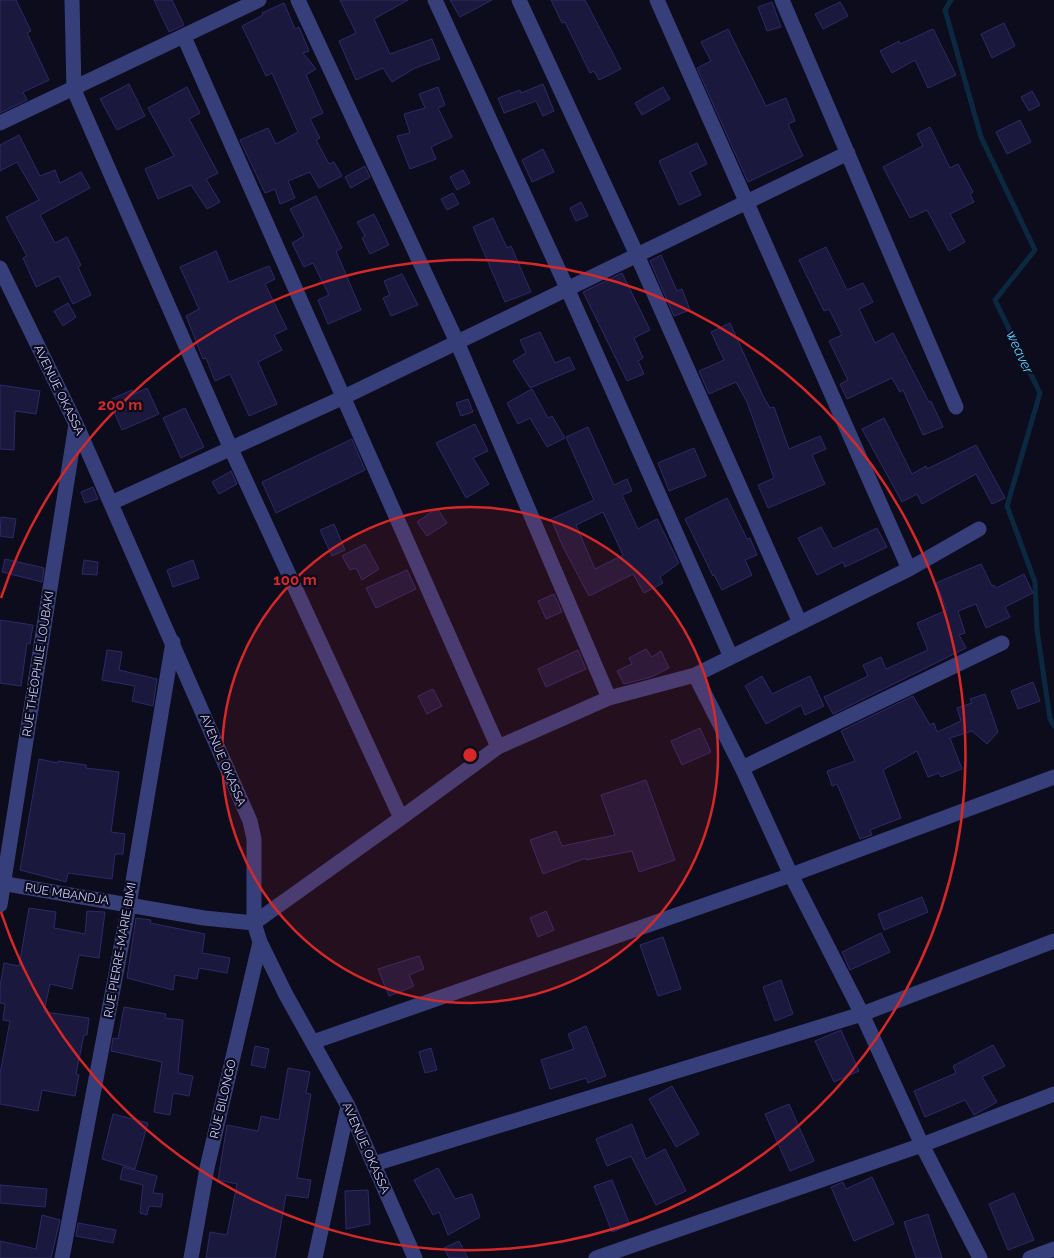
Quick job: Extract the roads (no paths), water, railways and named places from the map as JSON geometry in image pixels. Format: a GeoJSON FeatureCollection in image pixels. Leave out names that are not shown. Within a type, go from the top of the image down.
{"type":"FeatureCollection","features":[{"type":"Feature","properties":{"kind":"street"},"geometry":{"type":"LineString","coordinates":[[72,0],[74,90],[231,450],[401,818]]}},
{"type":"Feature","properties":{"kind":"street"},"geometry":{"type":"LineString","coordinates":[[0,124],[260,0]]}},
{"type":"Feature","properties":{"kind":"street"},"geometry":{"type":"LineString","coordinates":[[298,0],[456,342],[609,698]]}},
{"type":"Feature","properties":{"kind":"street"},"geometry":{"type":"LineString","coordinates":[[435,0],[567,288],[730,657]]}},
{"type":"Feature","properties":{"kind":"street"},"geometry":{"type":"LineString","coordinates":[[519,0],[637,255],[800,623]]}},
{"type":"Feature","properties":{"kind":"street"},"geometry":{"type":"LineString","coordinates":[[657,0],[909,570]]}},
{"type":"Feature","properties":{"kind":"street"},"geometry":{"type":"LineString","coordinates":[[782,0],[956,407]]}},
{"type":"Feature","properties":{"kind":"street"},"geometry":{"type":"LineString","coordinates":[[184,37],[498,747]]}},
{"type":"Feature","properties":{"kind":"street"},"geometry":{"type":"LineString","coordinates":[[111,503],[344,397],[848,153]]}},
{"type":"Feature","properties":{"kind":"street","name":"AVENUE OKASSA"},"geometry":{"type":"LineString","coordinates":[[0,268],[76,424],[250,821],[254,839],[254,923],[260,942],[348,1106],[415,1258]]}},
{"type":"Feature","properties":{"kind":"street","name":"RUE THÉOPHILE LOUBAKI"},"geometry":{"type":"LineString","coordinates":[[0,904],[76,424]]}},
{"type":"Feature","properties":{"kind":"street"},"geometry":{"type":"LineString","coordinates":[[254,923],[498,747],[609,698],[695,675],[909,570],[979,529]]}},
{"type":"Feature","properties":{"kind":"street","name":"RUE PIERRE-MARIE BIMI"},"geometry":{"type":"LineString","coordinates":[[62,1258],[129,905],[173,642]]}},
{"type":"Feature","properties":{"kind":"street"},"geometry":{"type":"LineString","coordinates":[[742,768],[1002,643]]}},
{"type":"Feature","properties":{"kind":"street"},"geometry":{"type":"LineString","coordinates":[[695,675],[742,768],[791,875],[862,1014],[922,1145],[980,1258]]}},
{"type":"Feature","properties":{"kind":"street"},"geometry":{"type":"LineString","coordinates":[[313,1042],[791,875],[1054,776]]}},
{"type":"Feature","properties":{"kind":"street","name":"RUE MBANDJA"},"geometry":{"type":"LineString","coordinates":[[2,883],[204,918],[254,923]]}},
{"type":"Feature","properties":{"kind":"street","name":"RUE BILONGO"},"geometry":{"type":"LineString","coordinates":[[191,1258],[207,1168],[260,942]]}},
{"type":"Feature","properties":{"kind":"street"},"geometry":{"type":"LineString","coordinates":[[374,1164],[862,1014],[1054,942]]}},
{"type":"Feature","properties":{"kind":"street"},"geometry":{"type":"LineString","coordinates":[[596,1258],[922,1145],[1054,1094]]}},
{"type":"Feature","properties":{"kind":"street"},"geometry":{"type":"LineString","coordinates":[[315,1258],[348,1106]]}},
{"type":"Feature","properties":{"kind":"street"},"geometry":{"type":"LineString","coordinates":[[1030,1258],[1054,1249]]}},
{"type":"Feature","properties":{"kind":"waterway","name":"weaver"},"geometry":{"type":"LineString","coordinates":[[951,0],[945,10],[981,137],[1035,250],[995,300],[1040,393],[1007,506],[1035,582],[1037,630],[1050,719],[1054,726]]}}]}
